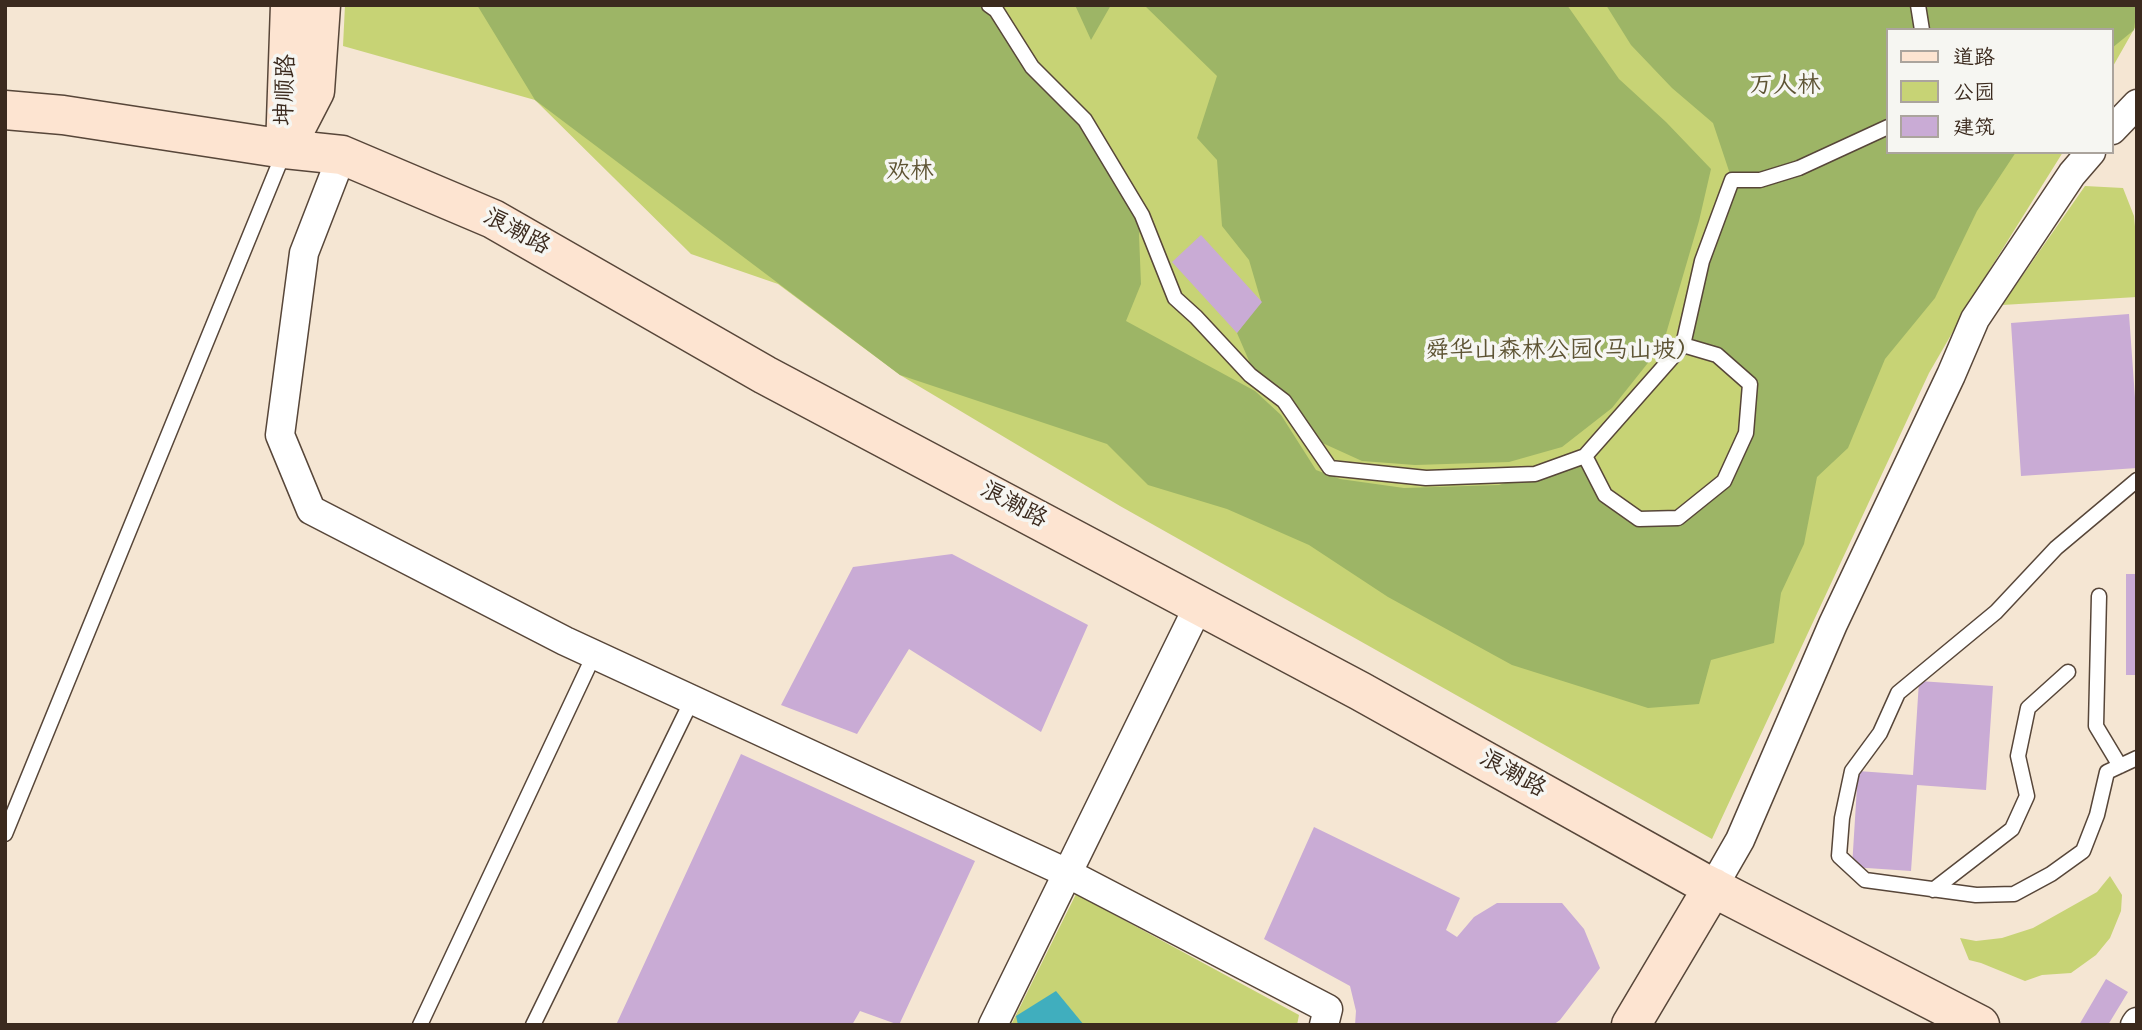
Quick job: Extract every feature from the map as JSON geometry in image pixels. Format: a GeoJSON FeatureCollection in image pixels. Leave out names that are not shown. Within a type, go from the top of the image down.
{"type":"FeatureCollection","features":[{"type":"Feature","properties":{"kind":"main road","name":"坤顺路"},"geometry":{"type":"LineString","coordinates":[[285,149],[290,5]]}},
{"type":"Feature","properties":{"kind":"main road","name":"坤顺路"},"geometry":{"type":"LineString","coordinates":[[285,149],[315,91],[321,5]]}},
{"type":"Feature","properties":{"kind":"main road","name":"浪潮路"},"geometry":{"type":"LineString","coordinates":[[5,110],[63,115],[285,149],[342,155],[493,219],[765,375],[1360,691],[1713,887],[1980,1025]]}},
{"type":"Feature","properties":{"kind":"main road"},"geometry":{"type":"LineString","coordinates":[[1631,1025],[1713,887]]}},
{"type":"Feature","properties":{"kind":"street"},"geometry":{"type":"LineString","coordinates":[[2114,128],[2137,104]]}},
{"type":"Feature","properties":{"kind":"street"},"geometry":{"type":"LineString","coordinates":[[1713,887],[1736,849],[1833,624],[1975,319],[2072,174],[2089,154]]}},
{"type":"Feature","properties":{"kind":"street"},"geometry":{"type":"LineString","coordinates":[[342,155],[304,253],[280,435],[311,510],[594,655],[1067,873],[1328,1009],[1324,1025]]}},
{"type":"Feature","properties":{"kind":"street"},"geometry":{"type":"LineString","coordinates":[[993,1025],[1199,605]]}},
{"type":"Feature","properties":{"kind":"lane"},"geometry":{"type":"LineString","coordinates":[[989,5],[996,10],[1032,67],[1085,120],[1142,215],[1175,298],[1250,375],[1284,401],[1330,468],[1426,478],[1535,474],[1586,456],[1683,345],[1702,261],[1732,180],[1760,180],[1799,168],[1886,128]]}},
{"type":"Feature","properties":{"kind":"lane"},"geometry":{"type":"LineString","coordinates":[[1918,5],[1922,28]]}},
{"type":"Feature","properties":{"kind":"lane"},"geometry":{"type":"LineString","coordinates":[[5,834],[285,149]]}},
{"type":"Feature","properties":{"kind":"lane"},"geometry":{"type":"LineString","coordinates":[[1586,456],[1605,495],[1639,519],[1678,517],[1724,481],[1746,433],[1750,384],[1717,355],[1683,345]]}},
{"type":"Feature","properties":{"kind":"lane"},"geometry":{"type":"LineString","coordinates":[[2137,481],[2056,548],[1996,612],[1898,693],[1880,733],[1852,771],[1842,818],[1839,856],[1865,880],[1933,890],[2014,894],[2051,874],[2083,851],[2097,815],[2107,772],[2137,758]]}},
{"type":"Feature","properties":{"kind":"lane"},"geometry":{"type":"LineString","coordinates":[[2099,596],[2096,726],[2120,766]]}},
{"type":"Feature","properties":{"kind":"lane"},"geometry":{"type":"LineString","coordinates":[[420,1025],[594,655]]}},
{"type":"Feature","properties":{"kind":"lane"},"geometry":{"type":"LineString","coordinates":[[1933,890],[2012,829],[2027,796],[2018,756],[2028,708],[2068,672]]}},
{"type":"Feature","properties":{"kind":"lane"},"geometry":{"type":"LineString","coordinates":[[533,1025],[692,700]]}},
{"type":"Feature","properties":{"kind":"green space","name":"舜华山森林公园(马山坡)"},"geometry":{"type":"Polygon","coordinates":[[[345,5],[2137,5],[2137,24],[2114,64],[2114,28],[1886,28],[1886,154],[2062,154],[1929,373],[1712,839],[1120,506],[900,375],[778,284],[691,254],[535,100],[343,46],[345,5]]]}},
{"type":"Feature","properties":{"kind":"green space"},"geometry":{"type":"Polygon","coordinates":[[[477,5],[989,5],[1073,108],[1142,215],[1139,235],[1141,284],[1126,321],[1255,391],[1281,415],[1316,470],[1340,479],[1404,488],[1499,485],[1585,456],[1605,495],[1639,519],[1678,518],[1724,481],[1746,433],[1750,384],[1717,355],[1683,345],[1732,180],[1713,123],[1672,88],[1631,45],[1606,5],[2137,6],[2134,30],[2114,46],[2114,28],[1886,28],[1886,154],[2015,154],[1977,211],[1935,298],[1885,359],[1848,448],[1817,477],[1804,544],[1781,593],[1774,643],[1711,660],[1699,704],[1648,708],[1512,665],[1388,597],[1309,545],[1227,509],[1148,485],[1107,444],[900,375],[535,100],[477,5]]]}},
{"type":"Feature","properties":{"kind":"green space"},"geometry":{"type":"Polygon","coordinates":[[[1075,5],[1111,5],[1091,40],[1075,5]]]}},
{"type":"Feature","properties":{"kind":"green space"},"geometry":{"type":"Polygon","coordinates":[[[1144,5],[1567,5],[1619,79],[1666,122],[1711,169],[1699,221],[1663,344],[1612,408],[1562,447],[1509,462],[1415,465],[1362,461],[1318,441],[1253,370],[1237,333],[1261,301],[1249,260],[1222,226],[1217,160],[1197,138],[1217,76],[1144,5]]]}},
{"type":"Feature","properties":{"kind":"green space"},"geometry":{"type":"Polygon","coordinates":[[[2085,186],[2123,188],[2134,216],[2137,297],[2002,305],[2085,186]]]}},
{"type":"Feature","properties":{"kind":"green space"},"geometry":{"type":"Polygon","coordinates":[[[2110,876],[2122,895],[2121,911],[2110,938],[2096,955],[2071,973],[2042,975],[2025,981],[1969,960],[1960,938],[1976,941],[2002,938],[2033,928],[2097,892],[2110,876]]]}},
{"type":"Feature","properties":{"kind":"green space"},"geometry":{"type":"Polygon","coordinates":[[[1076,894],[1299,1015],[1297,1025],[1011,1025],[1076,894]]]}},
{"type":"Feature","properties":{"kind":"water"},"geometry":{"type":"Polygon","coordinates":[[[1056,991],[1084,1025],[1018,1025],[1016,1016],[1056,991]]]}},
{"type":"Feature","properties":{"kind":"building"},"geometry":{"type":"Polygon","coordinates":[[[1201,235],[1262,302],[1237,333],[1172,262],[1201,235]]]}},
{"type":"Feature","properties":{"kind":"building"},"geometry":{"type":"Polygon","coordinates":[[[2129,314],[2137,426],[2137,468],[2021,476],[2011,323],[2129,314]]]}},
{"type":"Feature","properties":{"kind":"building"},"geometry":{"type":"Polygon","coordinates":[[[952,554],[1088,625],[1041,732],[909,649],[857,734],[781,705],[853,567],[952,554]]]}},
{"type":"Feature","properties":{"kind":"building"},"geometry":{"type":"Polygon","coordinates":[[[2126,574],[2137,574],[2137,675],[2126,675],[2126,574]]]}},
{"type":"Feature","properties":{"kind":"building"},"geometry":{"type":"Polygon","coordinates":[[[1919,681],[1993,686],[1986,790],[1917,785],[1911,871],[1852,867],[1858,771],[1913,775],[1919,681]]]}},
{"type":"Feature","properties":{"kind":"building"},"geometry":{"type":"Polygon","coordinates":[[[741,754],[975,861],[899,1025],[860,1011],[852,1025],[616,1025],[741,754]]]}},
{"type":"Feature","properties":{"kind":"building"},"geometry":{"type":"Polygon","coordinates":[[[1314,827],[1460,898],[1446,930],[1457,937],[1474,917],[1497,903],[1562,903],[1584,929],[1600,968],[1560,1020],[1553,1025],[1355,1025],[1356,1011],[1350,986],[1264,939],[1314,827]]]}},
{"type":"Feature","properties":{"kind":"building"},"geometry":{"type":"Polygon","coordinates":[[[2106,979],[2128,992],[2108,1025],[2079,1025],[2106,979]]]}},
{"type":"Feature","properties":{"kind":"park label","name":"万人林"},"geometry":{"type":"Point","coordinates":[1785,87]}},
{"type":"Feature","properties":{"kind":"park label","name":"欢林"},"geometry":{"type":"Point","coordinates":[910,173]}}]}
